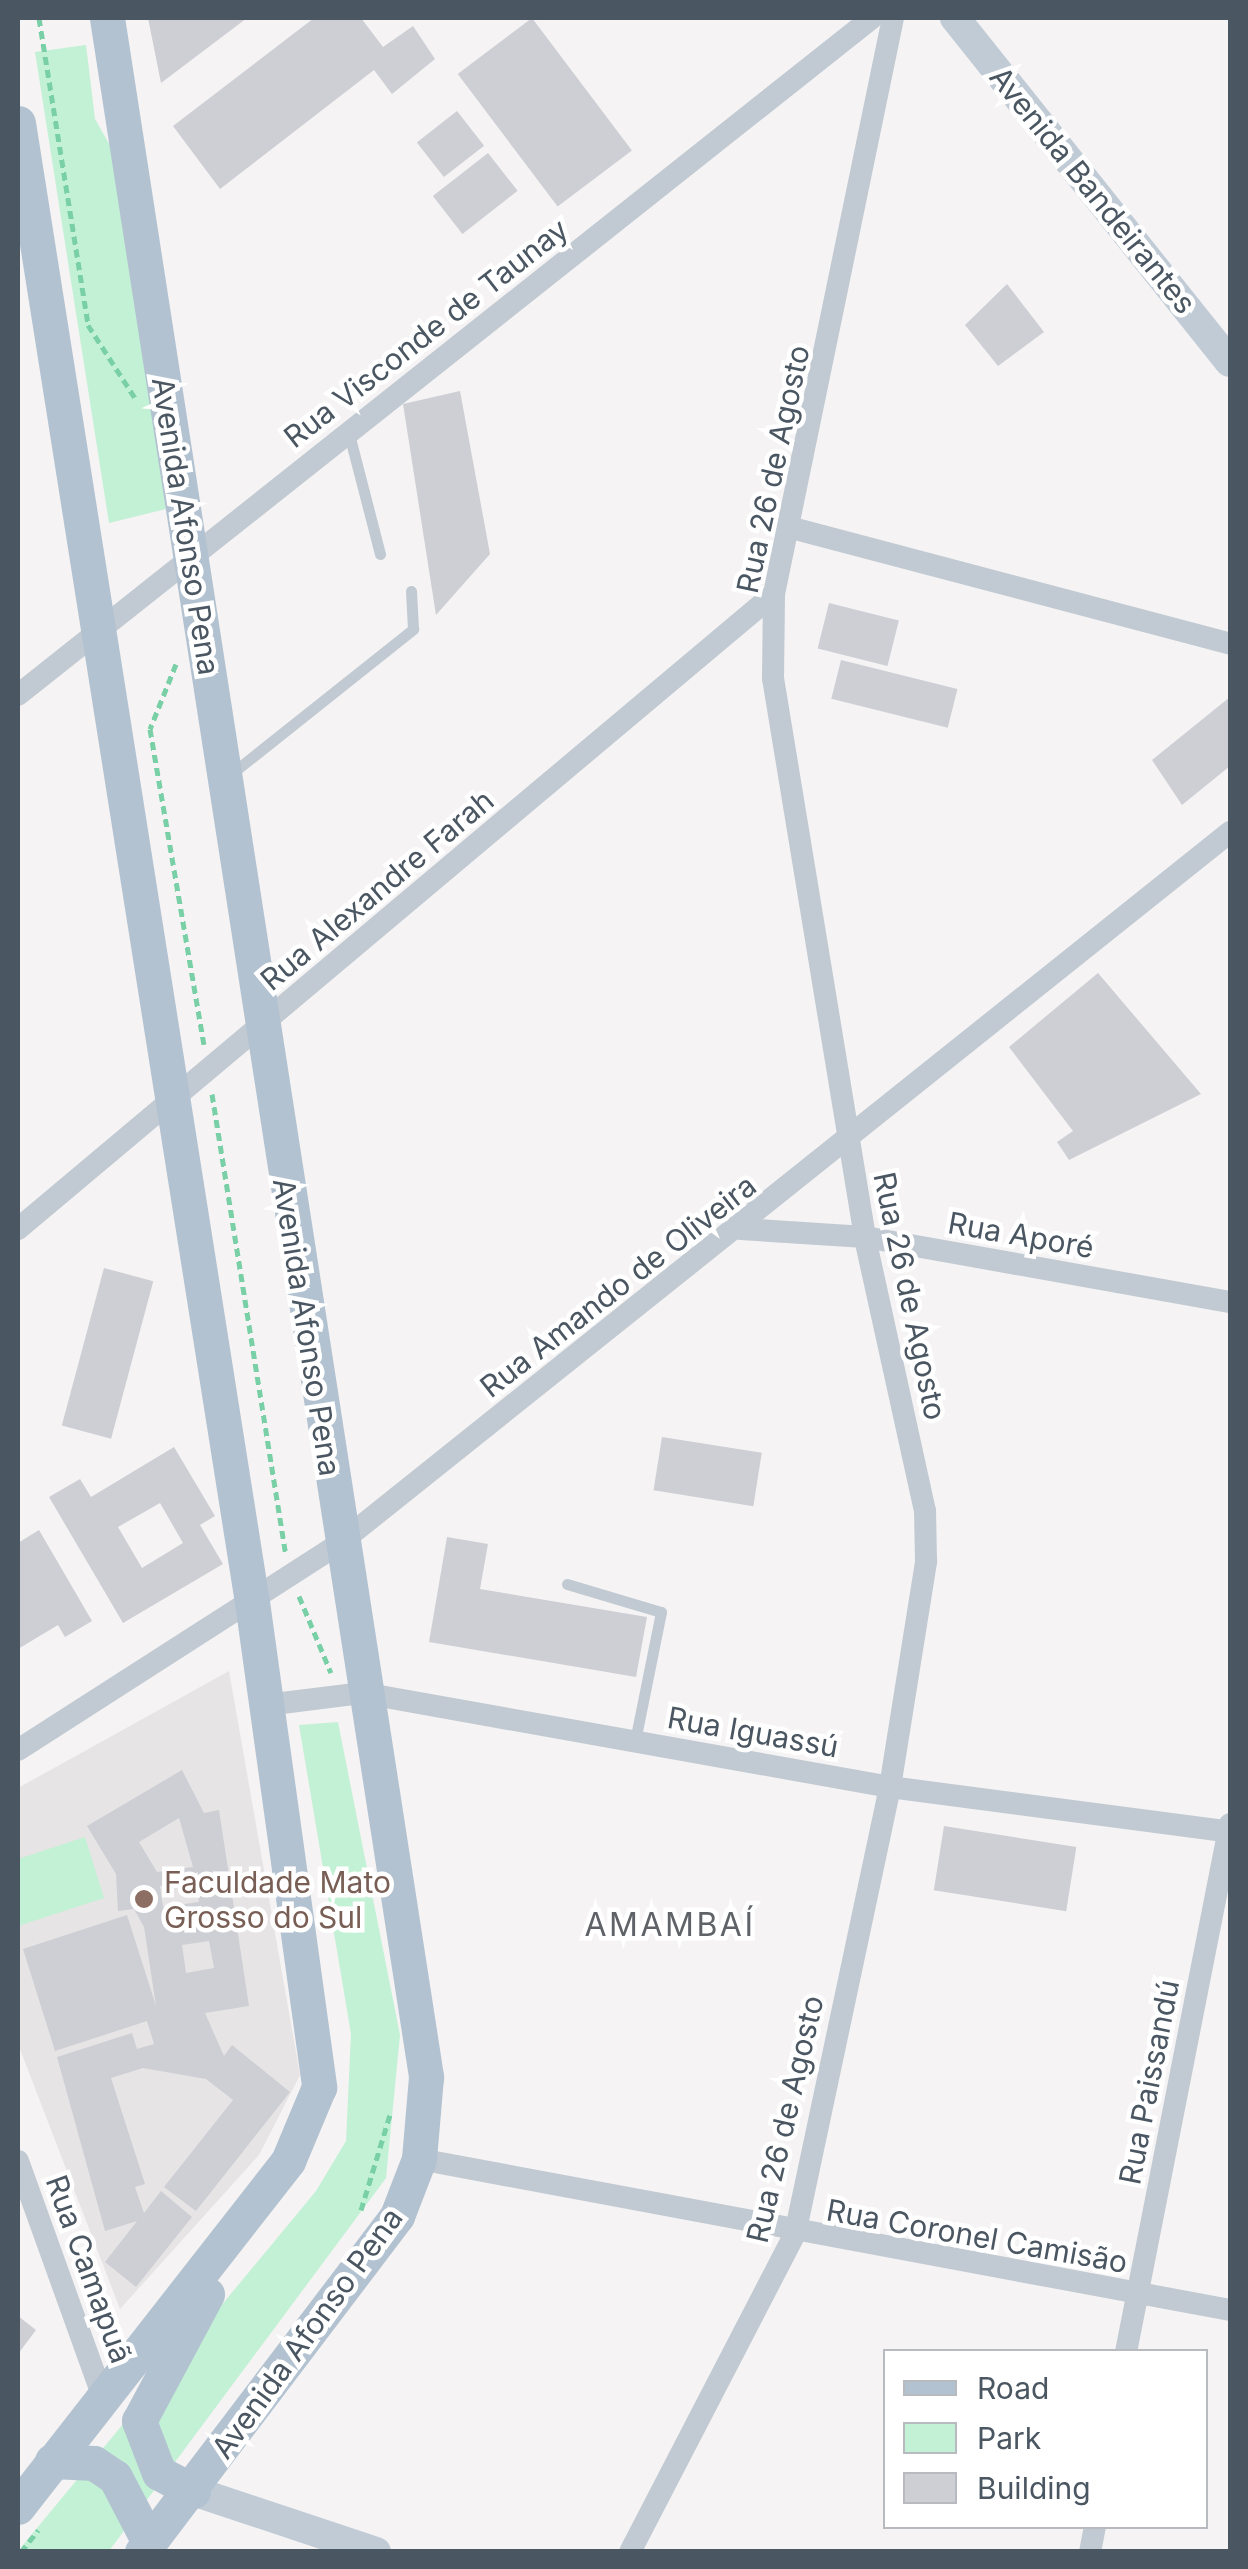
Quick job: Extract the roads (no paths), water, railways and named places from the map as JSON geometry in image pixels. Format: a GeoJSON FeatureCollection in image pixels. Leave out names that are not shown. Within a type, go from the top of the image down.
{"type":"FeatureCollection","features":[{"type":"Feature","properties":{"kind":"main road","name":"Avenida Afonso Pena"},"geometry":{"type":"LineString","coordinates":[[107,18],[363,1693],[426,2078],[419,2159],[397,2216],[150,2548]]}},
{"type":"Feature","properties":{"kind":"main road","name":"Avenida Bandeirantes"},"geometry":{"type":"LineString","coordinates":[[955,18],[1230,362]]}},
{"type":"Feature","properties":{"kind":"main road"},"geometry":{"type":"LineString","coordinates":[[18,123],[21,173],[100,627],[317,2028],[320,2088],[288,2161],[139,2421],[158,2473],[193,2491],[376,2552]]}},
{"type":"Feature","properties":{"kind":"main road"},"geometry":{"type":"LineString","coordinates":[[18,2508],[288,2161]]}},
{"type":"Feature","properties":{"kind":"main road"},"geometry":{"type":"LineString","coordinates":[[52,2461],[94,2463],[115,2477],[150,2548]]}},
{"type":"Feature","properties":{"kind":"street","name":"Rua Visconde de Taunay"},"geometry":{"type":"LineString","coordinates":[[18,695],[191,554],[349,434],[872,18]]}},
{"type":"Feature","properties":{"kind":"street","name":"Rua 26 de Agosto"},"geometry":{"type":"LineString","coordinates":[[630,2552],[795,2234],[890,1787],[920,1618],[925,1511],[865,1237],[780,746],[774,594],[792,528],[894,18]]}},
{"type":"Feature","properties":{"kind":"street"},"geometry":{"type":"LineString","coordinates":[[792,528],[1230,644]]}},
{"type":"Feature","properties":{"kind":"street","name":"Rua Alexandre Farah"},"geometry":{"type":"LineString","coordinates":[[18,1229],[774,594]]}},
{"type":"Feature","properties":{"kind":"street","name":"Rua Amando de Oliveira"},"geometry":{"type":"LineString","coordinates":[[18,1750],[340,1543],[740,1229],[1230,832]]}},
{"type":"Feature","properties":{"kind":"street","name":"Rua Aporé"},"geometry":{"type":"LineString","coordinates":[[740,1229],[865,1237],[1230,1302]]}},
{"type":"Feature","properties":{"kind":"street","name":"Rua Iguassú"},"geometry":{"type":"LineString","coordinates":[[266,1705],[363,1693],[890,1787],[1230,1829]]}},
{"type":"Feature","properties":{"kind":"street","name":"Rua Paissandú"},"geometry":{"type":"LineString","coordinates":[[1127,2349],[1230,1829]]}},
{"type":"Feature","properties":{"kind":"street","name":"Rua Coronel Camisão"},"geometry":{"type":"LineString","coordinates":[[419,2159],[795,2234],[1230,2310]]}},
{"type":"Feature","properties":{"kind":"street","name":"Rua Camapuã"},"geometry":{"type":"LineString","coordinates":[[18,2161],[103,2397]]}},
{"type":"Feature","properties":{"kind":"lane"},"geometry":{"type":"LineString","coordinates":[[349,434],[380,554]]}},
{"type":"Feature","properties":{"kind":"lane"},"geometry":{"type":"LineString","coordinates":[[223,780],[413,629],[412,591]]}},
{"type":"Feature","properties":{"kind":"lane"},"geometry":{"type":"LineString","coordinates":[[568,1584],[660,1612],[635,1741]]}},
{"type":"Feature","properties":{"kind":"place","name":"Faculdade Mato Grosso do Sul"},"geometry":{"type":"Point","coordinates":[144,1899]}},
{"type":"Feature","properties":{"kind":"district","name":"AMAMBAÍ"},"geometry":{"type":"Point","coordinates":[670,1925]}}]}
